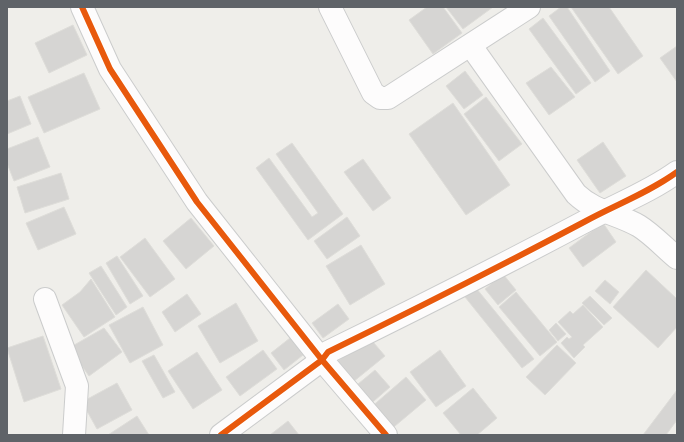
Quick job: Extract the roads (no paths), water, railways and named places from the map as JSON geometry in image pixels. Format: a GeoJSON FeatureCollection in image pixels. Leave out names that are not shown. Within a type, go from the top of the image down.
{"type":"FeatureCollection","features":[{"type":"Feature","properties":{"kind":"street"},"geometry":{"type":"LineString","coordinates":[[82,7],[110,70],[197,202],[322,360],[386,435]]}},
{"type":"Feature","properties":{"kind":"street"},"geometry":{"type":"LineString","coordinates":[[330,7],[373,93],[380,98],[388,98],[471,46],[529,7]]}},
{"type":"Feature","properties":{"kind":"street"},"geometry":{"type":"LineString","coordinates":[[471,46],[576,194],[595,209],[606,210],[640,226],[677,258]]}},
{"type":"Feature","properties":{"kind":"street"},"geometry":{"type":"LineString","coordinates":[[221,435],[322,360],[328,352],[480,278],[606,210],[661,184],[677,172]]}},
{"type":"Feature","properties":{"kind":"street"},"geometry":{"type":"LineString","coordinates":[[45,299],[76,386],[74,435]]}}]}
